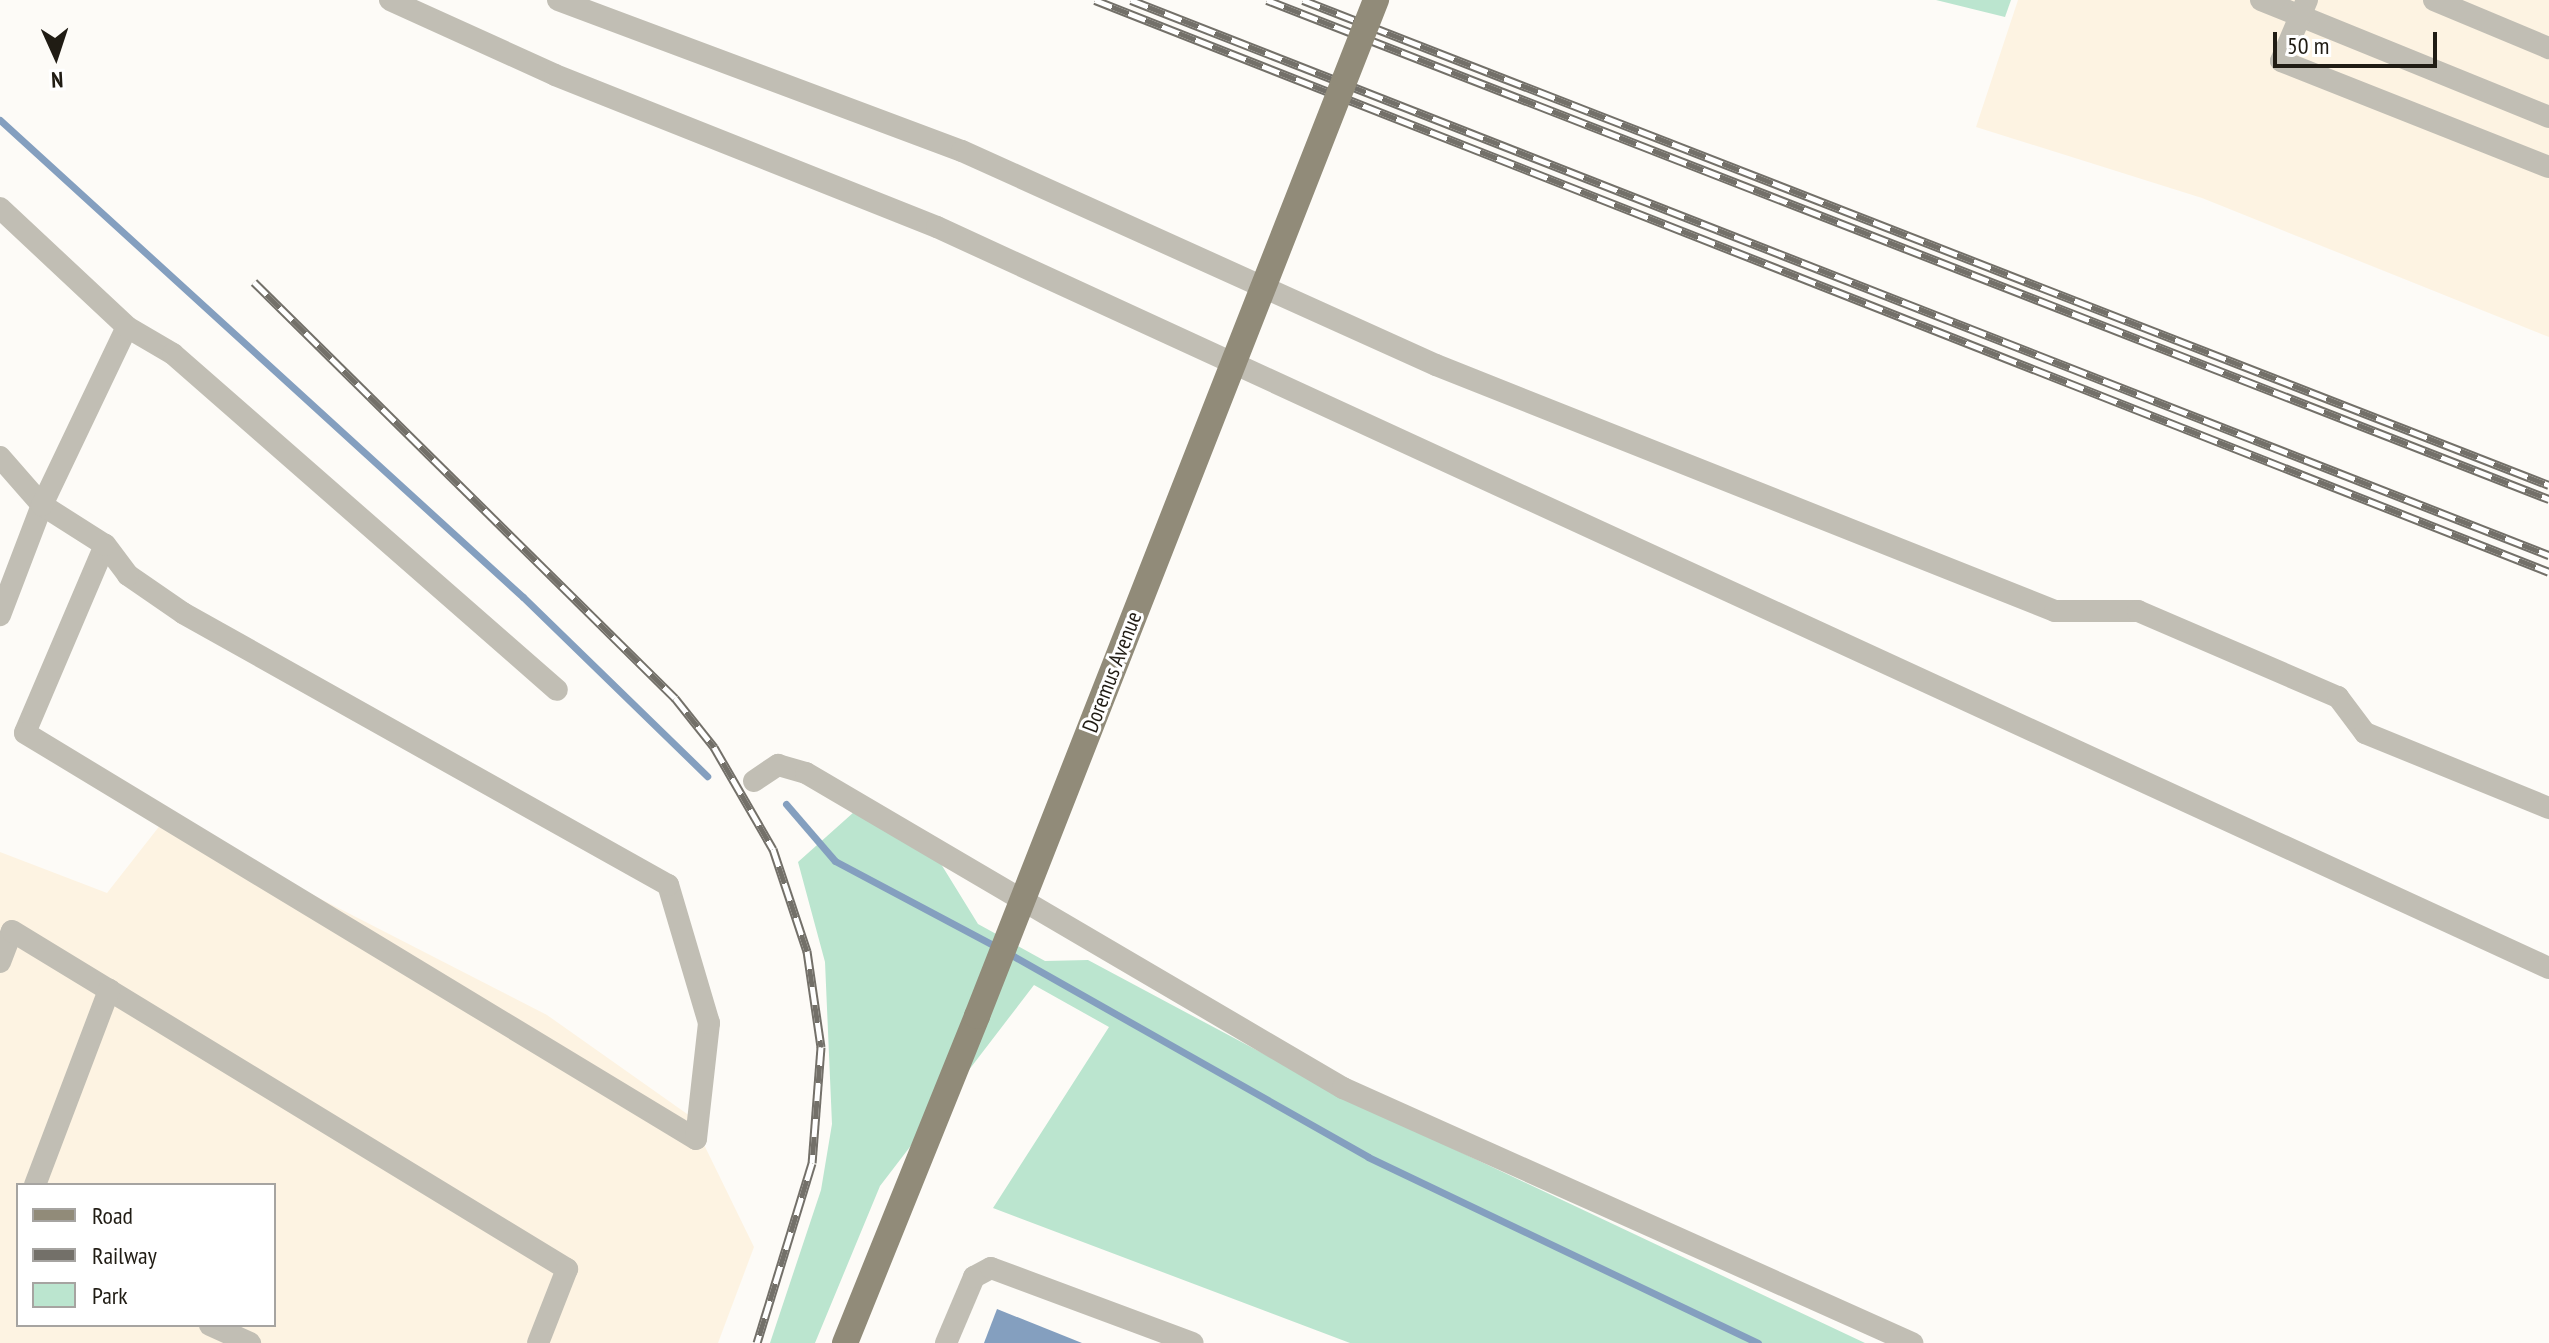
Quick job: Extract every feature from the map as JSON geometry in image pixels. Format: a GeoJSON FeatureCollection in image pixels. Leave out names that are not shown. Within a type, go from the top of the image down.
{"type":"FeatureCollection","features":[{"type":"Feature","properties":{"kind":"main road","name":"Doremus Avenue"},"geometry":{"type":"LineString","coordinates":[[845,1343],[977,1016],[1376,0]]}},
{"type":"Feature","properties":{"kind":"lane"},"geometry":{"type":"LineString","coordinates":[[390,0],[555,75],[937,227],[2549,968]]}},
{"type":"Feature","properties":{"kind":"lane"},"geometry":{"type":"LineString","coordinates":[[558,0],[962,151],[1436,365],[2055,611],[2138,611],[2338,697],[2365,733],[2549,808]]}},
{"type":"Feature","properties":{"kind":"lane"},"geometry":{"type":"LineString","coordinates":[[2261,0],[2304,8],[2549,117]]}},
{"type":"Feature","properties":{"kind":"lane"},"geometry":{"type":"LineString","coordinates":[[2434,0],[2549,48]]}},
{"type":"Feature","properties":{"kind":"lane"},"geometry":{"type":"LineString","coordinates":[[2304,8],[2281,61],[2549,167]]}},
{"type":"Feature","properties":{"kind":"lane"},"geometry":{"type":"LineString","coordinates":[[0,208],[127,327],[173,354],[557,690]]}},
{"type":"Feature","properties":{"kind":"lane"},"geometry":{"type":"LineString","coordinates":[[0,615],[42,505],[127,327]]}},
{"type":"Feature","properties":{"kind":"lane"},"geometry":{"type":"LineString","coordinates":[[0,457],[42,505],[105,545],[128,575],[183,613],[668,885],[709,1023],[696,1139],[25,733],[105,545]]}},
{"type":"Feature","properties":{"kind":"lane"},"geometry":{"type":"LineString","coordinates":[[754,781],[778,765],[806,773],[1343,1088],[1912,1343]]}},
{"type":"Feature","properties":{"kind":"lane"},"geometry":{"type":"LineString","coordinates":[[0,962],[12,931],[567,1269],[538,1343]]}},
{"type":"Feature","properties":{"kind":"lane"},"geometry":{"type":"LineString","coordinates":[[36,1183],[109,990]]}},
{"type":"Feature","properties":{"kind":"lane"},"geometry":{"type":"LineString","coordinates":[[946,1343],[974,1277],[991,1268],[1193,1343]]}},
{"type":"Feature","properties":{"kind":"lane"},"geometry":{"type":"LineString","coordinates":[[214,1327],[250,1343]]}},
{"type":"Feature","properties":{"kind":"shaded area"},"geometry":{"type":"Polygon","coordinates":[[[2018,0],[2549,0],[2549,337],[2202,198],[1976,127],[2018,0]]]}},
{"type":"Feature","properties":{"kind":"shaded area"},"geometry":{"type":"Polygon","coordinates":[[[165,819],[547,1015],[690,1116],[754,1247],[718,1343],[0,1343],[0,852],[107,893],[165,819]]]}},
{"type":"Feature","properties":{"kind":"green space"},"geometry":{"type":"Polygon","coordinates":[[[1936,0],[2011,0],[2005,17],[1936,0]]]}},
{"type":"Feature","properties":{"kind":"green space"},"geometry":{"type":"Polygon","coordinates":[[[854,812],[941,864],[978,924],[1045,961],[1088,960],[1348,1099],[1865,1343],[1350,1343],[993,1208],[1109,1027],[1034,985],[880,1186],[815,1343],[770,1343],[821,1190],[832,1124],[825,962],[798,862],[854,812]]]}},
{"type":"Feature","properties":{"kind":"water"},"geometry":{"type":"Polygon","coordinates":[[[997,1309],[1082,1343],[984,1343],[997,1309]]]}},
{"type":"Feature","properties":{"kind":"waterway"},"geometry":{"type":"LineString","coordinates":[[0,120],[523,597],[707,776]]}},
{"type":"Feature","properties":{"kind":"waterway"},"geometry":{"type":"LineString","coordinates":[[786,804],[835,861],[997,947]]}},
{"type":"Feature","properties":{"kind":"waterway"},"geometry":{"type":"LineString","coordinates":[[1008,953],[1368,1157],[1758,1343]]}},
{"type":"Feature","properties":{"kind":"railway"},"geometry":{"type":"LineString","coordinates":[[1095,0],[2549,572]]}},
{"type":"Feature","properties":{"kind":"railway"},"geometry":{"type":"LineString","coordinates":[[1131,0],[2549,555]]}},
{"type":"Feature","properties":{"kind":"railway"},"geometry":{"type":"LineString","coordinates":[[1267,0],[2549,499]]}},
{"type":"Feature","properties":{"kind":"railway"},"geometry":{"type":"LineString","coordinates":[[1303,0],[2549,485]]}},
{"type":"Feature","properties":{"kind":"railway"},"geometry":{"type":"LineString","coordinates":[[254,282],[675,698],[714,747],[773,849],[807,951],[821,1047],[812,1163],[757,1343]]}}]}
